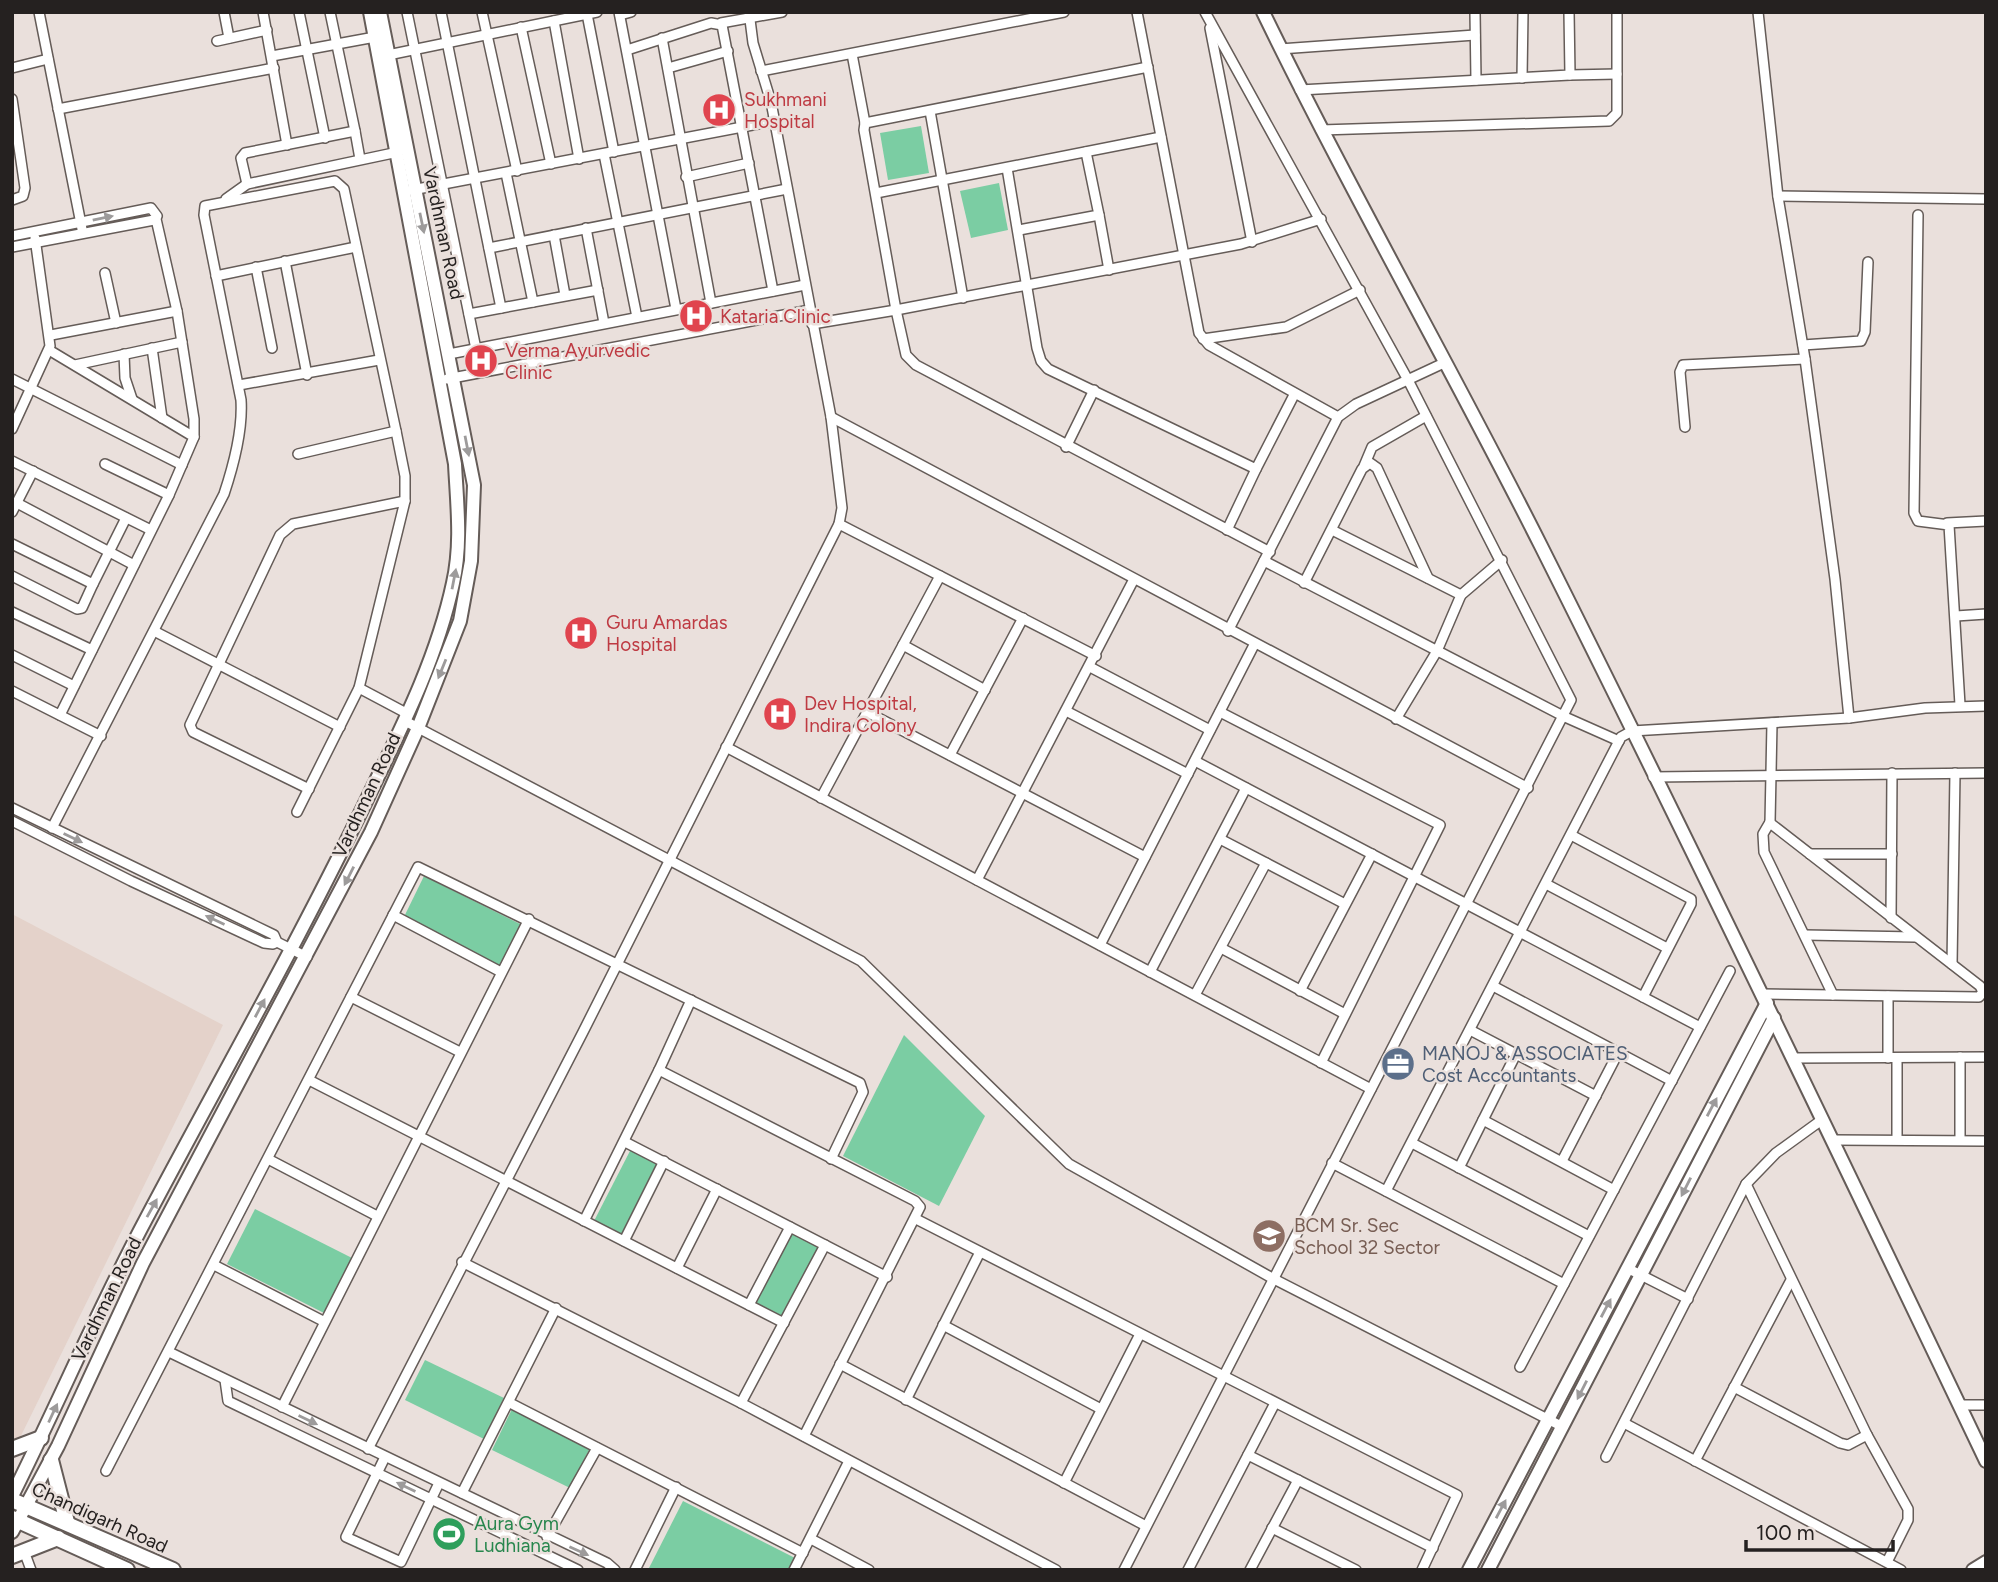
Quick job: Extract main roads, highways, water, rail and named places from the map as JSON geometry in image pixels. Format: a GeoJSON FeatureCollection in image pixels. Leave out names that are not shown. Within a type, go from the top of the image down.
{"type":"FeatureCollection","features":[{"type":"Feature","properties":{"kind":"main road"},"geometry":{"type":"LineString","coordinates":[[12,1449],[41,1438]]}},
{"type":"Feature","properties":{"kind":"main road"},"geometry":{"type":"LineString","coordinates":[[51,1460],[67,1522]]}},
{"type":"Feature","properties":{"kind":"main road","name":"Chandigarh Road"},"geometry":{"type":"LineString","coordinates":[[12,1498],[173,1570]]}},
{"type":"Feature","properties":{"kind":"main road","name":"Chandigarh Road"},"geometry":{"type":"LineString","coordinates":[[14,1523],[58,1538],[127,1570]]}},
{"type":"Feature","properties":{"kind":"main road"},"geometry":{"type":"LineString","coordinates":[[18,1553],[58,1538]]}},
{"type":"Feature","properties":{"kind":"place","name":"Sukhmani Hospital"},"geometry":{"type":"Point","coordinates":[719,110]}},
{"type":"Feature","properties":{"kind":"place","name":"Kataria Clinic"},"geometry":{"type":"Point","coordinates":[696,316]}},
{"type":"Feature","properties":{"kind":"place","name":"Verma Ayurvedic Clinic"},"geometry":{"type":"Point","coordinates":[481,361]}},
{"type":"Feature","properties":{"kind":"place","name":"Guru Amardas Hospital"},"geometry":{"type":"Point","coordinates":[581,633]}},
{"type":"Feature","properties":{"kind":"place","name":"Dev Hospital, Indira Colony"},"geometry":{"type":"Point","coordinates":[780,714]}},
{"type":"Feature","properties":{"kind":"place","name":"MANOJ & ASSOCIATES Cost Accountants"},"geometry":{"type":"Point","coordinates":[1398,1064]}},
{"type":"Feature","properties":{"kind":"place","name":"BCM Sr. Sec School 32 Sector"},"geometry":{"type":"Point","coordinates":[1269,1236]}},
{"type":"Feature","properties":{"kind":"place","name":"Aura Gym Ludhiana"},"geometry":{"type":"Point","coordinates":[449,1534]}}]}
